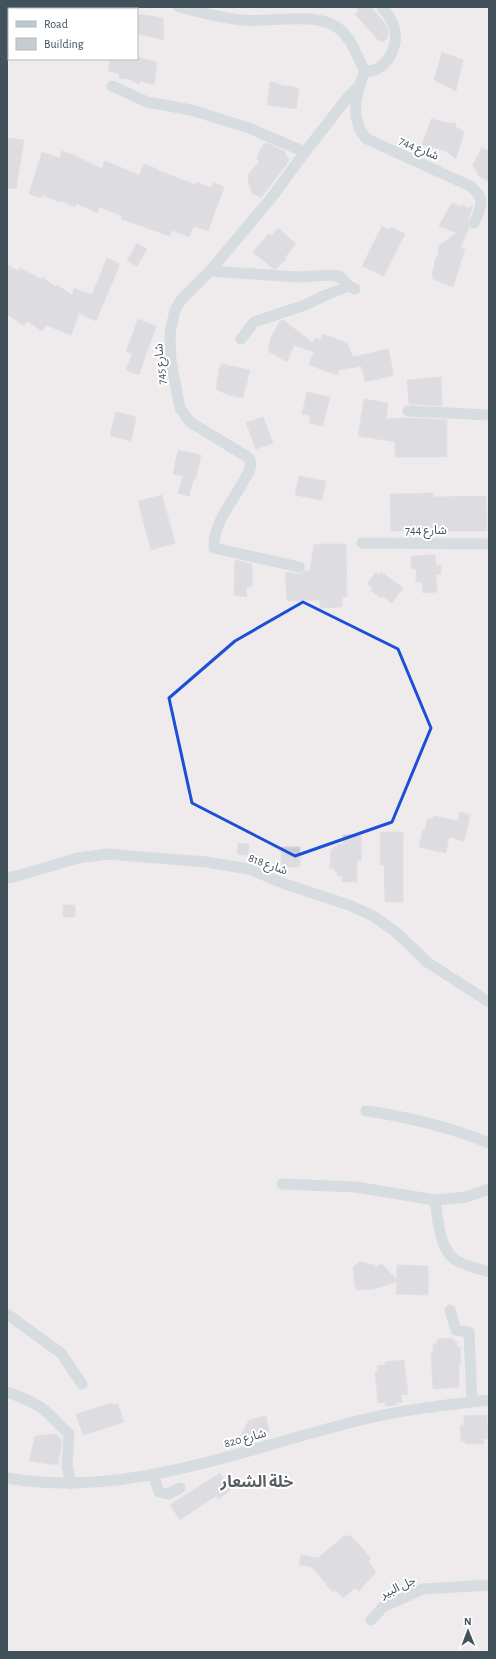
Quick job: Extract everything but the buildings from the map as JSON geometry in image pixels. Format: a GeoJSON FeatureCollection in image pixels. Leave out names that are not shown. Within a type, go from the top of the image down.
{"type":"FeatureCollection","features":[{"type":"Feature","properties":{"kind":"street"},"geometry":{"type":"LineString","coordinates":[[179,7],[243,20],[263,21],[292,19],[323,21],[337,27],[348,36],[365,71],[358,87]]}},
{"type":"Feature","properties":{"kind":"street"},"geometry":{"type":"LineString","coordinates":[[365,71],[374,70],[383,65],[391,55],[395,44],[396,32],[393,23],[382,7]]}},
{"type":"Feature","properties":{"kind":"street"},"geometry":{"type":"LineString","coordinates":[[112,86],[147,102],[191,110],[249,128],[305,152]]}},
{"type":"Feature","properties":{"kind":"street","name":"شارع 745"},"geometry":{"type":"LineString","coordinates":[[299,567],[214,548],[214,540],[219,523],[239,491],[251,469],[251,465],[250,460],[246,456],[190,422],[180,408],[176,395],[170,349],[172,321],[175,310],[186,294],[210,271],[272,197],[305,152],[349,96],[358,87]]}},
{"type":"Feature","properties":{"kind":"street","name":"شارع 744"},"geometry":{"type":"LineString","coordinates":[[358,87],[356,120],[362,134],[367,139],[470,186],[479,193],[481,199],[480,207],[474,223]]}},
{"type":"Feature","properties":{"kind":"street"},"geometry":{"type":"LineString","coordinates":[[210,271],[298,277],[332,275],[339,276],[352,287],[326,295],[305,305],[254,322],[241,339]]}},
{"type":"Feature","properties":{"kind":"street"},"geometry":{"type":"LineString","coordinates":[[408,411],[489,415]]}},
{"type":"Feature","properties":{"kind":"street","name":"شارع 744"},"geometry":{"type":"LineString","coordinates":[[362,543],[489,544]]}},
{"type":"Feature","properties":{"kind":"street","name":"شارع 818"},"geometry":{"type":"LineString","coordinates":[[7,878],[78,858],[108,854],[206,862],[250,869],[285,884],[349,905],[373,916],[396,932],[428,962],[489,1002]]}},
{"type":"Feature","properties":{"kind":"street"},"geometry":{"type":"LineString","coordinates":[[366,1111],[404,1116],[432,1123],[489,1143]]}},
{"type":"Feature","properties":{"kind":"street"},"geometry":{"type":"LineString","coordinates":[[282,1184],[356,1187],[434,1200],[466,1197],[489,1189]]}},
{"type":"Feature","properties":{"kind":"street"},"geometry":{"type":"LineString","coordinates":[[434,1200],[438,1228],[449,1255],[458,1262],[489,1272]]}},
{"type":"Feature","properties":{"kind":"street"},"geometry":{"type":"LineString","coordinates":[[450,1310],[456,1330],[470,1332],[472,1402]]}},
{"type":"Feature","properties":{"kind":"street"},"geometry":{"type":"LineString","coordinates":[[7,1314],[61,1353],[82,1384]]}},
{"type":"Feature","properties":{"kind":"street"},"geometry":{"type":"LineString","coordinates":[[7,1392],[36,1404],[49,1414],[69,1434],[67,1466],[71,1484]]}},
{"type":"Feature","properties":{"kind":"street","name":"شارع 820"},"geometry":{"type":"LineString","coordinates":[[7,1478],[71,1484],[96,1483],[153,1475],[358,1421],[409,1410],[489,1400]]}},
{"type":"Feature","properties":{"kind":"street"},"geometry":{"type":"LineString","coordinates":[[153,1475],[159,1492],[168,1494],[180,1488]]}},
{"type":"Feature","properties":{"kind":"street","name":"جل البير"},"geometry":{"type":"LineString","coordinates":[[372,1620],[383,1607],[423,1589],[489,1585]]}},
{"type":"Feature","properties":{"kind":"highlighted area"},"geometry":{"type":"Polygon","coordinates":[[[303,602],[398,649],[431,728],[392,822],[295,856],[192,803],[169,698],[235,641],[303,602]]]}},
{"type":"Feature","properties":{"kind":"district","name":"خلة الشعار"},"geometry":{"type":"Point","coordinates":[257,1482]}}]}
